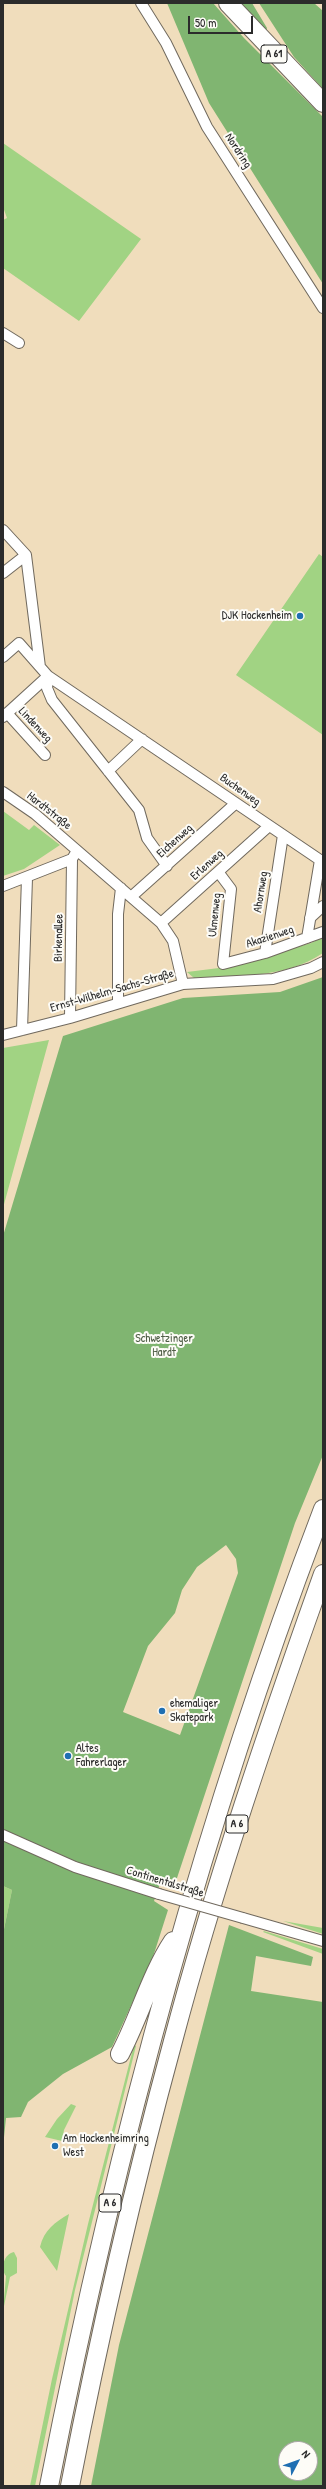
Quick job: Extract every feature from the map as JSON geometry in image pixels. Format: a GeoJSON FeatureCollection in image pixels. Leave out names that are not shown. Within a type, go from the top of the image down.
{"type":"FeatureCollection","features":[{"type":"Feature","properties":{"kind":"highway","name":"A 61"},"geometry":{"type":"LineString","coordinates":[[228,3],[323,103]]}},
{"type":"Feature","properties":{"kind":"highway","name":"A 6"},"geometry":{"type":"LineString","coordinates":[[49,2486],[102,2236],[139,2086],[184,1924],[260,1685],[323,1509]]}},
{"type":"Feature","properties":{"kind":"highway","name":"A 6"},"geometry":{"type":"LineString","coordinates":[[70,2486],[87,2399],[132,2199],[173,2040],[247,1794],[323,1574]]}},
{"type":"Feature","properties":{"kind":"highway"},"geometry":{"type":"LineString","coordinates":[[120,2054],[150,1990],[162,1956],[184,1924]]}},
{"type":"Feature","properties":{"kind":"street","name":"Nordring"},"geometry":{"type":"LineString","coordinates":[[141,3],[166,43],[207,127],[323,308]]}},
{"type":"Feature","properties":{"kind":"street"},"geometry":{"type":"LineString","coordinates":[[3,333],[19,343]]}},
{"type":"Feature","properties":{"kind":"street"},"geometry":{"type":"LineString","coordinates":[[3,530],[26,555],[40,667]]}},
{"type":"Feature","properties":{"kind":"street"},"geometry":{"type":"LineString","coordinates":[[3,573],[26,555]]}},
{"type":"Feature","properties":{"kind":"street","name":"Buchenweg"},"geometry":{"type":"LineString","coordinates":[[5,652],[19,643],[48,676],[321,861]]}},
{"type":"Feature","properties":{"kind":"street"},"geometry":{"type":"LineString","coordinates":[[5,715],[48,676]]}},
{"type":"Feature","properties":{"kind":"street"},"geometry":{"type":"LineString","coordinates":[[48,676],[47,688],[52,700],[140,810],[147,838],[167,866]]}},
{"type":"Feature","properties":{"kind":"street","name":"Lindenweg"},"geometry":{"type":"LineString","coordinates":[[5,715],[45,755]]}},
{"type":"Feature","properties":{"kind":"street"},"geometry":{"type":"LineString","coordinates":[[108,771],[142,739]]}},
{"type":"Feature","properties":{"kind":"street","name":"Hardtstraße"},"geometry":{"type":"LineString","coordinates":[[3,792],[35,814],[75,855]]}},
{"type":"Feature","properties":{"kind":"street","name":"Eichenweg"},"geometry":{"type":"LineString","coordinates":[[131,897],[236,803]]}},
{"type":"Feature","properties":{"kind":"street","name":"Erlenweg"},"geometry":{"type":"LineString","coordinates":[[161,923],[219,873],[270,826]]}},
{"type":"Feature","properties":{"kind":"street","name":"Ahornweg"},"geometry":{"type":"LineString","coordinates":[[265,953],[283,835]]}},
{"type":"Feature","properties":{"kind":"street"},"geometry":{"type":"LineString","coordinates":[[3,886],[27,878],[75,855],[121,888],[161,923],[173,941],[183,984]]}},
{"type":"Feature","properties":{"kind":"street","name":"Birkenallee"},"geometry":{"type":"LineString","coordinates":[[70,1018],[75,855]]}},
{"type":"Feature","properties":{"kind":"street"},"geometry":{"type":"LineString","coordinates":[[307,938],[321,861]]}},
{"type":"Feature","properties":{"kind":"street","name":"Ulmenweg"},"geometry":{"type":"LineString","coordinates":[[219,873],[232,889],[224,964]]}},
{"type":"Feature","properties":{"kind":"street"},"geometry":{"type":"LineString","coordinates":[[22,1030],[27,878]]}},
{"type":"Feature","properties":{"kind":"street"},"geometry":{"type":"LineString","coordinates":[[118,1002],[118,921],[121,888]]}},
{"type":"Feature","properties":{"kind":"street"},"geometry":{"type":"LineString","coordinates":[[310,918],[323,906]]}},
{"type":"Feature","properties":{"kind":"street","name":"Akazienweg"},"geometry":{"type":"LineString","coordinates":[[224,964],[265,953],[323,932]]}},
{"type":"Feature","properties":{"kind":"street","name":"Ernst-Wilhelm-Sachs-Straße"},"geometry":{"type":"LineString","coordinates":[[3,1035],[70,1018],[118,1002],[183,984],[273,979],[311,968],[323,962]]}},
{"type":"Feature","properties":{"kind":"street","name":"Continentalstraße"},"geometry":{"type":"LineString","coordinates":[[3,1836],[75,1867],[159,1894],[323,1942]]}},
{"type":"Feature","properties":{"kind":"green space"},"geometry":{"type":"Polygon","coordinates":[[[167,3],[213,3],[244,38],[323,117],[323,284],[209,103],[167,3]]]}},
{"type":"Feature","properties":{"kind":"green space"},"geometry":{"type":"Polygon","coordinates":[[[240,3],[252,3],[267,28],[266,31],[240,3]]]}},
{"type":"Feature","properties":{"kind":"green space"},"geometry":{"type":"Polygon","coordinates":[[[259,3],[314,3],[323,11],[323,89],[294,57],[259,3]]]}},
{"type":"Feature","properties":{"kind":"green space"},"geometry":{"type":"Polygon","coordinates":[[[3,143],[141,239],[79,321],[3,268],[3,220],[7,218],[3,207],[3,143]]]}},
{"type":"Feature","properties":{"kind":"green space","name":"DJK Hockenheim"},"geometry":{"type":"Polygon","coordinates":[[[319,554],[323,557],[323,735],[236,675],[319,554]]]}},
{"type":"Feature","properties":{"kind":"green space"},"geometry":{"type":"Polygon","coordinates":[[[3,811],[29,830],[34,825],[60,845],[24,869],[3,876],[3,811]]]}},
{"type":"Feature","properties":{"kind":"green space"},"geometry":{"type":"Polygon","coordinates":[[[323,937],[323,953],[308,961],[277,972],[244,976],[194,978],[187,972],[235,966],[311,943],[323,937]]]}},
{"type":"Feature","properties":{"kind":"green space","name":"Schwetzinger Hardt"},"geometry":{"type":"Polygon","coordinates":[[[323,977],[323,1455],[295,1523],[175,1884],[161,1881],[154,1901],[168,1910],[152,1960],[112,2047],[63,2074],[28,2102],[21,2117],[6,2118],[3,2147],[3,1934],[12,1890],[3,1886],[3,1236],[63,1036],[183,998],[280,992],[323,977]],[[226,1545],[197,1567],[182,1590],[175,1613],[148,1646],[123,1712],[180,1735],[238,1573],[236,1559],[226,1545]]]}},
{"type":"Feature","properties":{"kind":"green space"},"geometry":{"type":"Polygon","coordinates":[[[49,1040],[3,1208],[3,1048],[49,1040]]]}},
{"type":"Feature","properties":{"kind":"green space"},"geometry":{"type":"Polygon","coordinates":[[[3,1886],[12,1890],[3,1934],[3,1886]]]}},
{"type":"Feature","properties":{"kind":"green space"},"geometry":{"type":"Polygon","coordinates":[[[283,1921],[323,1928],[323,1934],[283,1921]]]}},
{"type":"Feature","properties":{"kind":"green space"},"geometry":{"type":"Polygon","coordinates":[[[229,1925],[313,1957],[311,1966],[256,1956],[251,1991],[323,2002],[323,2486],[91,2486],[119,2345],[229,1925]]]}},
{"type":"Feature","properties":{"kind":"green space"},"geometry":{"type":"Polygon","coordinates":[[[264,1931],[323,1949],[323,1954],[263,1932],[264,1931]]]}},
{"type":"Feature","properties":{"kind":"green space"},"geometry":{"type":"Polygon","coordinates":[[[134,2045],[136,2046],[75,2290],[35,2486],[30,2486],[52,2379],[88,2224],[134,2045]]]}},
{"type":"Feature","properties":{"kind":"green space"},"geometry":{"type":"Polygon","coordinates":[[[71,2104],[76,2106],[64,2130],[62,2141],[45,2137],[57,2119],[71,2104]]]}},
{"type":"Feature","properties":{"kind":"green space"},"geometry":{"type":"Polygon","coordinates":[[[69,2214],[57,2271],[40,2247],[47,2231],[59,2220],[69,2214]]]}},
{"type":"Feature","properties":{"kind":"green space"},"geometry":{"type":"Polygon","coordinates":[[[14,2252],[17,2258],[17,2273],[10,2277],[3,2311],[6,2276],[3,2265],[5,2258],[14,2252]]]}},
{"type":"Feature","properties":{"kind":"place","name":"DJK Hockenheim"},"geometry":{"type":"Point","coordinates":[300,616]}},
{"type":"Feature","properties":{"kind":"place","name":"ehemaliger Skatepark"},"geometry":{"type":"Point","coordinates":[162,1711]}},
{"type":"Feature","properties":{"kind":"place","name":"Altes Fahrerlager"},"geometry":{"type":"Point","coordinates":[68,1756]}},
{"type":"Feature","properties":{"kind":"place","name":"Am Hockenheimring West"},"geometry":{"type":"Point","coordinates":[55,2146]}}]}
